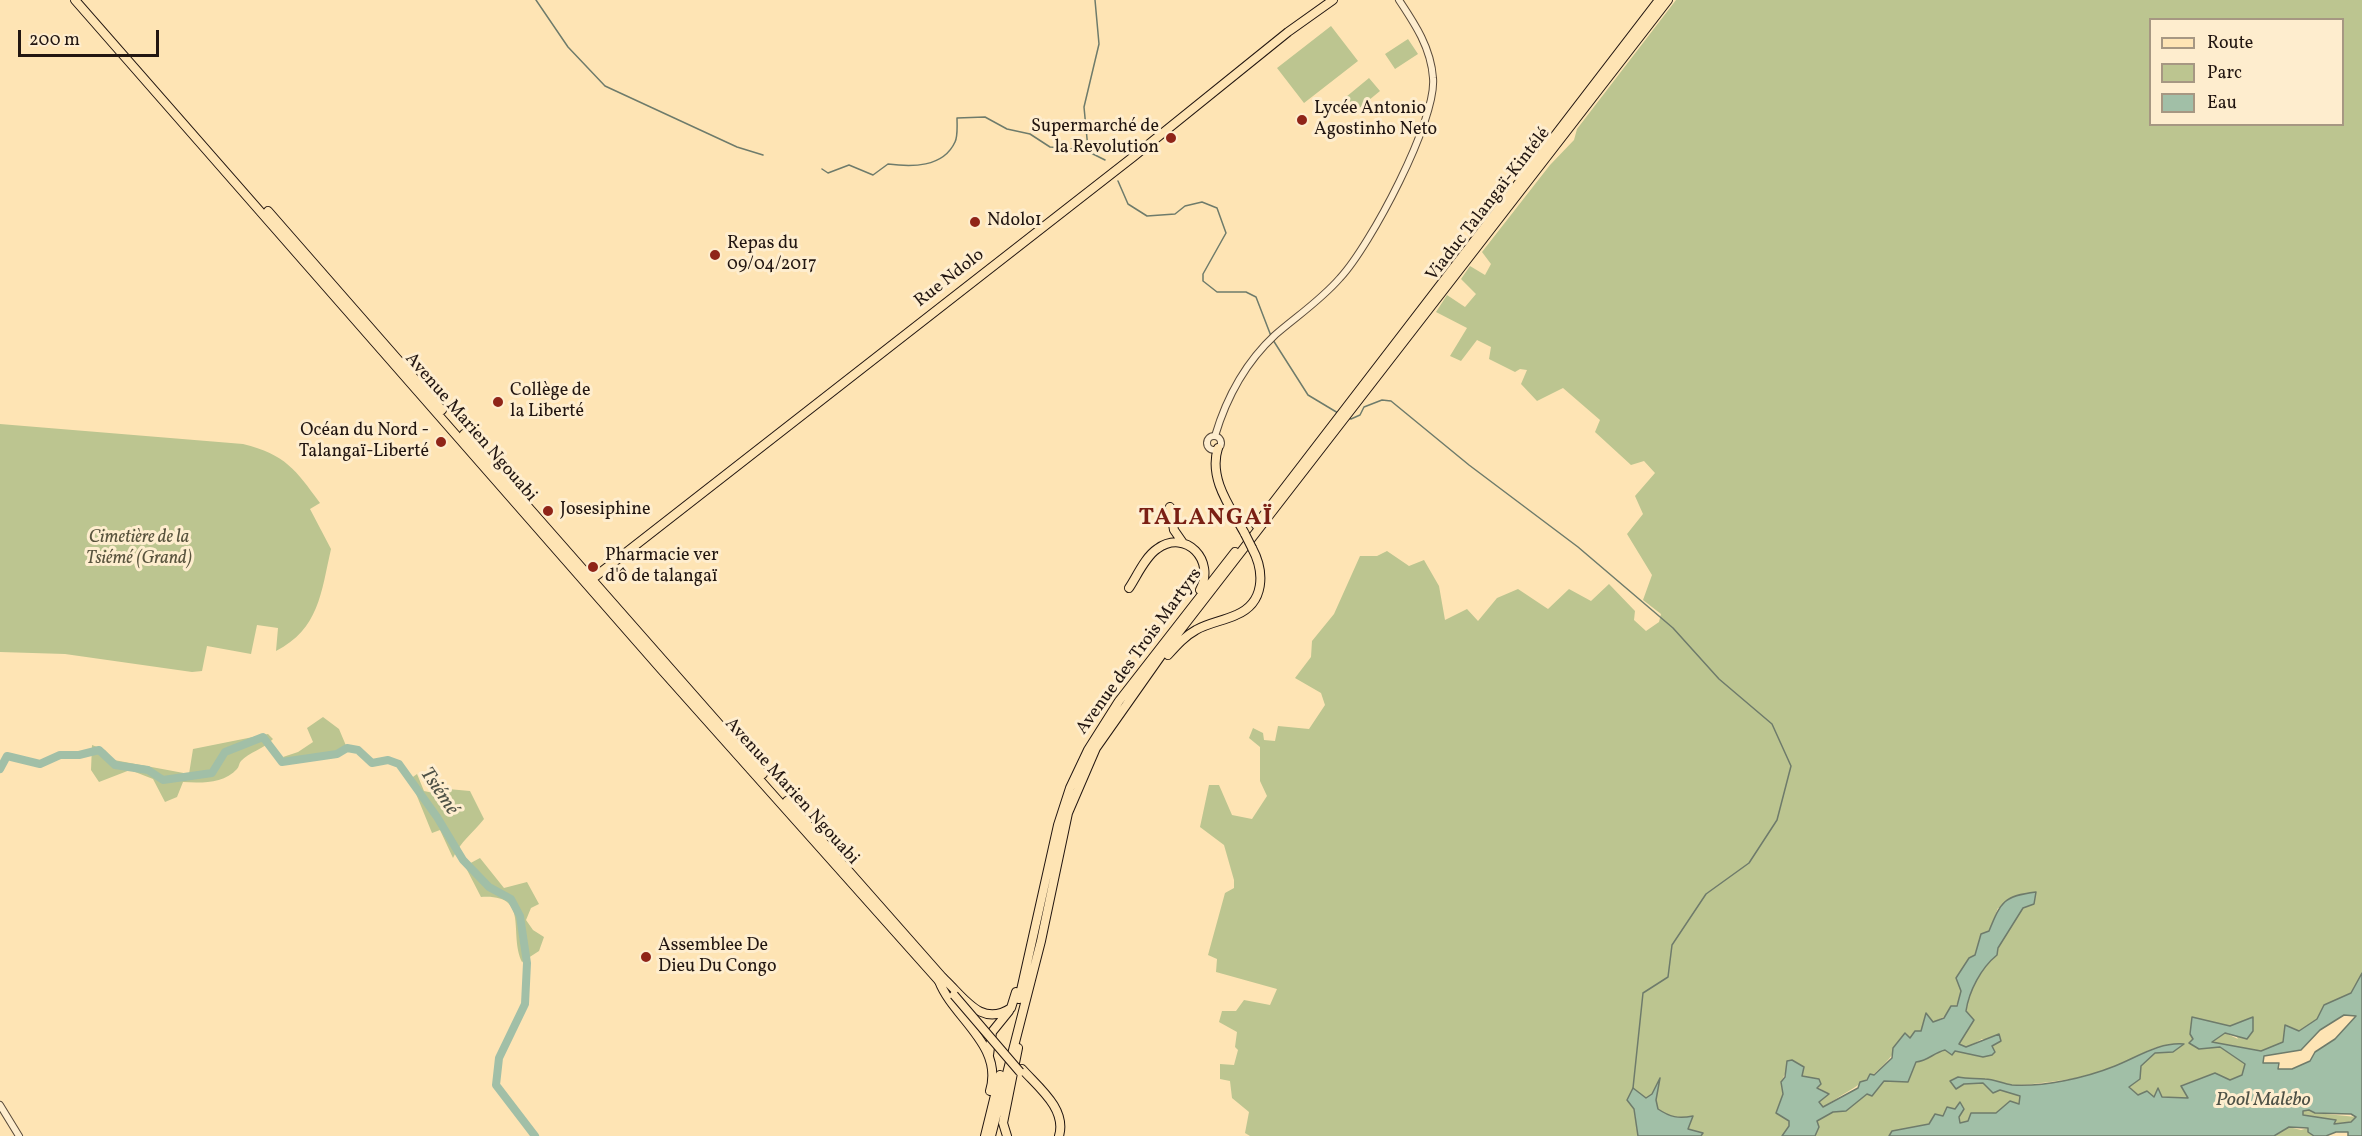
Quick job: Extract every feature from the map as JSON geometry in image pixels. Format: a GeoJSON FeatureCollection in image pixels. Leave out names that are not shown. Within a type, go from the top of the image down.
{"type":"FeatureCollection","features":[{"type":"Feature","properties":{"kind":"highway","name":"Viaduc Talangaï-Kintélé"},"geometry":{"type":"LineString","coordinates":[[1334,429],[1659,0]]}},
{"type":"Feature","properties":{"kind":"highway","name":"Viaduc Talangaï-Kintélé"},"geometry":{"type":"LineString","coordinates":[[1334,429],[1668,0]]}},
{"type":"Feature","properties":{"kind":"highway","name":"Avenue des Trois Martyrs"},"geometry":{"type":"LineString","coordinates":[[985,1136],[1058,825],[1083,759],[1119,701],[1185,614],[1334,429]]}},
{"type":"Feature","properties":{"kind":"highway","name":"Avenue des Trois Martyrs"},"geometry":{"type":"LineString","coordinates":[[991,1136],[1030,980],[1064,827],[1079,784],[1108,727],[1334,429]]}},
{"type":"Feature","properties":{"kind":"highway"},"geometry":{"type":"LineString","coordinates":[[1142,684],[1188,635],[1202,627],[1234,616],[1251,604],[1259,592],[1260,566],[1219,483],[1215,464],[1218,448]]}},
{"type":"Feature","properties":{"kind":"highway"},"geometry":{"type":"LineString","coordinates":[[1170,507],[1172,525],[1183,543],[1200,555],[1206,572],[1203,585],[1185,614]]}},
{"type":"Feature","properties":{"kind":"highway"},"geometry":{"type":"LineString","coordinates":[[1129,588],[1156,549],[1167,543],[1183,543]]}},
{"type":"Feature","properties":{"kind":"highway"},"geometry":{"type":"LineString","coordinates":[[979,1136],[992,1085],[989,1057],[992,1032],[1011,1008],[1031,931],[1038,917]]}},
{"type":"Feature","properties":{"kind":"highway"},"geometry":{"type":"LineString","coordinates":[[941,979],[1053,1110],[1058,1121],[1057,1136]]}},
{"type":"Feature","properties":{"kind":"highway"},"geometry":{"type":"LineString","coordinates":[[941,979],[982,1014],[998,1016],[1011,1008]]}},
{"type":"Feature","properties":{"kind":"highway"},"geometry":{"type":"LineString","coordinates":[[941,979],[945,994],[979,1036],[989,1057]]}},
{"type":"Feature","properties":{"kind":"highway"},"geometry":{"type":"LineString","coordinates":[[1006,1136],[1004,1118],[1030,980]]}},
{"type":"Feature","properties":{"kind":"main road","name":"Avenue Marien Ngouabi"},"geometry":{"type":"LineString","coordinates":[[75,0],[589,581]]}},
{"type":"Feature","properties":{"kind":"main road"},"geometry":{"type":"LineString","coordinates":[[81,0],[941,979]]}},
{"type":"Feature","properties":{"kind":"main road","name":"Rue Ndolo"},"geometry":{"type":"LineString","coordinates":[[589,581],[1332,0]]}},
{"type":"Feature","properties":{"kind":"street"},"geometry":{"type":"LineString","coordinates":[[1215,436],[1221,417],[1242,376],[1269,341],[1331,289],[1361,251],[1428,115],[1434,84],[1428,52],[1414,23],[1399,0]]}},
{"type":"Feature","properties":{"kind":"street"},"geometry":{"type":"LineString","coordinates":[[1215,436],[1221,441],[1218,448],[1214,449],[1208,445],[1209,438],[1215,436]]}},
{"type":"Feature","properties":{"kind":"street"},"geometry":{"type":"LineString","coordinates":[[0,1105],[19,1136]]}},
{"type":"Feature","properties":{"kind":"green space"},"geometry":{"type":"Polygon","coordinates":[[[1676,0],[2362,0],[2362,973],[2351,994],[2324,1005],[2317,1019],[2283,1042],[2261,1051],[2212,1042],[2225,1033],[2238,1039],[2230,1026],[2189,1043],[2199,1049],[2220,1047],[2245,1064],[2242,1075],[2230,1080],[2215,1073],[2182,1085],[2189,1098],[2162,1097],[2158,1089],[2155,1097],[2138,1095],[2129,1086],[2140,1079],[2141,1066],[2155,1053],[2173,1052],[2183,1045],[2174,1044],[2156,1047],[2114,1067],[2070,1079],[2013,1085],[1982,1079],[1970,1081],[1964,1084],[1983,1083],[2021,1096],[2019,1104],[1997,1113],[1971,1113],[1969,1121],[1960,1123],[1955,1109],[1929,1124],[1892,1131],[1889,1136],[1815,1136],[1819,1127],[1817,1121],[1833,1112],[1846,1111],[1867,1094],[1872,1096],[1884,1081],[1908,1082],[1916,1062],[1943,1051],[1983,1057],[1992,1046],[1989,1040],[1982,1039],[1966,1048],[1959,1044],[1974,1020],[1966,1011],[1973,988],[1986,966],[1997,955],[1998,948],[2023,908],[1998,908],[1989,931],[1981,934],[1975,955],[1969,958],[1957,1004],[1943,1017],[1933,1022],[1926,1014],[1921,1031],[1910,1039],[1906,1033],[1889,1059],[1870,1077],[1823,1107],[1819,1102],[1828,1094],[1802,1076],[1804,1067],[1792,1060],[1781,1082],[1783,1094],[1777,1112],[1789,1121],[1789,1127],[1782,1136],[1701,1136],[1702,1133],[1688,1129],[1692,1116],[1674,1117],[1658,1109],[1656,1100],[1659,1080],[1652,1094],[1634,1109],[1638,1136],[1250,1136],[1245,1133],[1249,1112],[1232,1098],[1230,1081],[1220,1079],[1220,1064],[1234,1065],[1238,1050],[1235,1047],[1237,1032],[1219,1022],[1222,1011],[1236,1011],[1244,1000],[1270,1005],[1277,989],[1216,972],[1217,959],[1208,955],[1225,893],[1234,888],[1234,880],[1224,845],[1200,827],[1209,785],[1219,785],[1232,815],[1252,819],[1267,796],[1260,781],[1260,747],[1249,738],[1253,728],[1263,733],[1264,740],[1275,741],[1278,726],[1309,729],[1325,705],[1321,693],[1295,678],[1311,657],[1312,641],[1334,614],[1360,556],[1377,556],[1387,551],[1409,566],[1424,560],[1439,586],[1445,620],[1467,609],[1478,621],[1497,598],[1518,589],[1548,609],[1569,589],[1591,601],[1609,584],[1635,611],[1634,620],[1646,631],[1659,622],[1661,614],[1643,600],[1652,575],[1627,534],[1643,514],[1635,496],[1655,473],[1644,461],[1631,465],[1595,432],[1600,420],[1563,388],[1537,401],[1521,384],[1527,370],[1520,369],[1515,372],[1489,359],[1491,347],[1477,340],[1461,361],[1450,356],[1467,328],[1436,312],[1447,295],[1465,307],[1476,294],[1461,279],[1470,266],[1485,275],[1491,264],[1482,252],[1550,165],[1574,140],[1577,129],[1676,0]]]}},
{"type":"Feature","properties":{"kind":"green space"},"geometry":{"type":"Polygon","coordinates":[[[1331,26],[1358,61],[1304,103],[1277,68],[1331,26]]]}},
{"type":"Feature","properties":{"kind":"green space"},"geometry":{"type":"Polygon","coordinates":[[[1408,39],[1418,54],[1395,69],[1385,54],[1408,39]]]}},
{"type":"Feature","properties":{"kind":"green space"},"geometry":{"type":"Polygon","coordinates":[[[1369,78],[1380,91],[1357,110],[1346,97],[1369,78]]]}},
{"type":"Feature","properties":{"kind":"green space","name":"Cimetière de la Tsiémé (Grand)"},"geometry":{"type":"Polygon","coordinates":[[[0,424],[243,444],[258,448],[280,459],[296,472],[320,503],[310,509],[331,549],[321,595],[310,621],[290,642],[276,651],[278,628],[257,625],[251,654],[207,646],[202,671],[192,672],[65,654],[0,652],[0,424]]]}},
{"type":"Feature","properties":{"kind":"green space"},"geometry":{"type":"Polygon","coordinates":[[[323,717],[339,729],[347,748],[288,764],[283,757],[298,752],[313,742],[307,728],[323,717]]]}},
{"type":"Feature","properties":{"kind":"green space"},"geometry":{"type":"Polygon","coordinates":[[[268,734],[273,739],[244,758],[232,774],[212,782],[183,782],[177,797],[165,802],[153,779],[130,770],[99,782],[91,770],[92,745],[105,750],[114,760],[189,774],[193,749],[268,734]]]}},
{"type":"Feature","properties":{"kind":"green space"},"geometry":{"type":"Polygon","coordinates":[[[417,774],[424,791],[438,794],[448,789],[470,791],[484,819],[463,842],[453,858],[440,830],[432,833],[410,779],[417,774]]]}},
{"type":"Feature","properties":{"kind":"green space"},"geometry":{"type":"Polygon","coordinates":[[[480,858],[504,888],[527,882],[539,904],[531,908],[526,920],[533,930],[544,937],[539,951],[522,962],[518,951],[512,909],[507,902],[497,898],[481,897],[465,866],[480,858]]]}},
{"type":"Feature","properties":{"kind":"green space"},"geometry":{"type":"Polygon","coordinates":[[[2309,1110],[2315,1113],[2357,1117],[2351,1122],[2333,1124],[2335,1120],[2303,1115],[2302,1111],[2309,1110]]]}},
{"type":"Feature","properties":{"kind":"green space"},"geometry":{"type":"Polygon","coordinates":[[[2289,1127],[2301,1130],[2308,1128],[2308,1132],[2314,1136],[2274,1136],[2289,1127]]]}},
{"type":"Feature","properties":{"kind":"water"},"geometry":{"type":"Polygon","coordinates":[[[2036,892],[2034,904],[2023,908],[1998,948],[1997,955],[1977,980],[1968,1003],[1966,1011],[1974,1020],[1959,1044],[1966,1047],[1999,1034],[2001,1041],[1992,1046],[1995,1052],[1992,1055],[1983,1057],[1955,1051],[1952,1055],[1945,1050],[1941,1051],[1916,1062],[1908,1082],[1884,1081],[1872,1096],[1867,1094],[1846,1111],[1833,1112],[1817,1121],[1819,1127],[1815,1136],[1782,1136],[1789,1126],[1789,1121],[1776,1113],[1783,1094],[1781,1082],[1785,1077],[1787,1061],[1792,1060],[1804,1067],[1802,1076],[1819,1079],[1821,1084],[1817,1088],[1829,1094],[1819,1102],[1823,1107],[1858,1088],[1860,1082],[1867,1080],[1870,1074],[1874,1075],[1892,1058],[1893,1048],[1905,1033],[1910,1038],[1915,1031],[1921,1031],[1926,1013],[1933,1022],[1944,1018],[1951,1006],[1957,1006],[1961,991],[1956,978],[1969,958],[1975,955],[1981,934],[1989,931],[1997,913],[2010,898],[2036,892]]]}},
{"type":"Feature","properties":{"kind":"water","name":"Pool Malebo"},"geometry":{"type":"Polygon","coordinates":[[[2362,973],[2362,1136],[2348,1136],[2348,1132],[2336,1132],[2326,1136],[2314,1136],[2308,1132],[2308,1128],[2289,1127],[2274,1136],[1889,1136],[1892,1131],[1929,1124],[1935,1114],[1943,1116],[1947,1107],[1955,1109],[1960,1102],[1964,1109],[1959,1117],[1960,1123],[1968,1121],[1971,1113],[1996,1113],[2010,1101],[2019,1104],[2020,1096],[2000,1090],[1993,1093],[1983,1083],[1964,1084],[1956,1089],[1950,1081],[1958,1077],[1988,1079],[2012,1085],[2064,1081],[2115,1066],[2165,1045],[2184,1044],[2173,1052],[2155,1053],[2141,1066],[2140,1079],[2129,1087],[2138,1095],[2147,1091],[2154,1097],[2158,1088],[2162,1097],[2188,1098],[2181,1086],[2215,1073],[2230,1080],[2242,1075],[2245,1064],[2220,1047],[2199,1049],[2189,1043],[2193,1039],[2190,1034],[2192,1017],[2230,1026],[2253,1017],[2253,1031],[2247,1039],[2225,1033],[2212,1042],[2261,1051],[2283,1042],[2285,1025],[2299,1031],[2317,1019],[2324,1005],[2351,993],[2362,973]],[[2344,1015],[2320,1030],[2301,1050],[2264,1056],[2263,1063],[2279,1063],[2278,1069],[2292,1069],[2310,1061],[2315,1052],[2335,1039],[2356,1016],[2344,1015]],[[2309,1110],[2303,1111],[2303,1115],[2336,1120],[2334,1124],[2351,1122],[2356,1117],[2351,1114],[2315,1113],[2309,1110]]]}},
{"type":"Feature","properties":{"kind":"water"},"geometry":{"type":"Polygon","coordinates":[[[1660,1078],[1656,1100],[1658,1109],[1674,1117],[1693,1116],[1688,1129],[1703,1133],[1701,1136],[1638,1136],[1634,1109],[1627,1100],[1633,1088],[1646,1098],[1652,1094],[1660,1078]]]}},
{"type":"Feature","properties":{"kind":"waterway"},"geometry":{"type":"LineString","coordinates":[[536,0],[568,47],[605,86],[737,147],[763,155]]}},
{"type":"Feature","properties":{"kind":"waterway"},"geometry":{"type":"LineString","coordinates":[[1088,149],[1084,107],[1099,44],[1095,0]]}},
{"type":"Feature","properties":{"kind":"waterway"},"geometry":{"type":"LineString","coordinates":[[822,169],[828,173],[849,165],[873,175],[888,164],[926,164],[943,157],[950,151],[957,134],[957,118],[985,117],[1007,129],[1030,134],[1050,147],[1085,150],[1105,160]]}},
{"type":"Feature","properties":{"kind":"waterway"},"geometry":{"type":"LineString","coordinates":[[1118,181],[1128,204],[1147,216],[1175,214],[1185,206],[1202,202],[1217,208],[1226,233],[1203,274],[1203,281],[1217,292],[1246,292],[1256,297],[1271,336]]}},
{"type":"Feature","properties":{"kind":"waterway"},"geometry":{"type":"LineString","coordinates":[[1273,340],[1308,395],[1338,413]]}},
{"type":"Feature","properties":{"kind":"waterway"},"geometry":{"type":"LineString","coordinates":[[1348,418],[1360,415],[1364,407],[1382,400],[1391,401],[1469,465],[1578,547],[1673,628],[1719,679],[1772,724],[1791,766],[1777,820],[1749,863],[1706,894],[1672,945],[1668,977],[1643,993],[1633,1088]]}},
{"type":"Feature","properties":{"kind":"waterway","name":"Tsiémé"},"geometry":{"type":"LineString","coordinates":[[0,769],[7,756],[40,764],[60,755],[79,755],[99,750],[115,765],[148,770],[163,780],[212,773],[225,752],[263,737],[282,762],[337,754],[347,748],[358,750],[372,763],[388,760],[399,764],[437,817],[463,860],[489,887],[511,899],[520,916],[527,963],[525,1004],[499,1058],[496,1085],[535,1136]]}},
{"type":"Feature","properties":{"kind":"place","name":"Lycée Antonio Agostinho Neto"},"geometry":{"type":"Point","coordinates":[1302,120]}},
{"type":"Feature","properties":{"kind":"place","name":"Supermarché de la Revolution"},"geometry":{"type":"Point","coordinates":[1171,138]}},
{"type":"Feature","properties":{"kind":"place","name":"Ndolo1"},"geometry":{"type":"Point","coordinates":[975,222]}},
{"type":"Feature","properties":{"kind":"place","name":"Repas du 09/04/2017"},"geometry":{"type":"Point","coordinates":[715,255]}},
{"type":"Feature","properties":{"kind":"place","name":"Collège de la Liberté"},"geometry":{"type":"Point","coordinates":[498,402]}},
{"type":"Feature","properties":{"kind":"place","name":"Océan du Nord - Talangaï-Liberté"},"geometry":{"type":"Point","coordinates":[441,442]}},
{"type":"Feature","properties":{"kind":"place","name":"Josesiphine"},"geometry":{"type":"Point","coordinates":[548,511]}},
{"type":"Feature","properties":{"kind":"place","name":"Pharmacie ver d'ô de talangaï"},"geometry":{"type":"Point","coordinates":[593,567]}},
{"type":"Feature","properties":{"kind":"place","name":"Assemblee De Dieu Du Congo"},"geometry":{"type":"Point","coordinates":[646,957]}},
{"type":"Feature","properties":{"kind":"district","name":"TALANGAÏ"},"geometry":{"type":"Point","coordinates":[1206,520]}}]}
